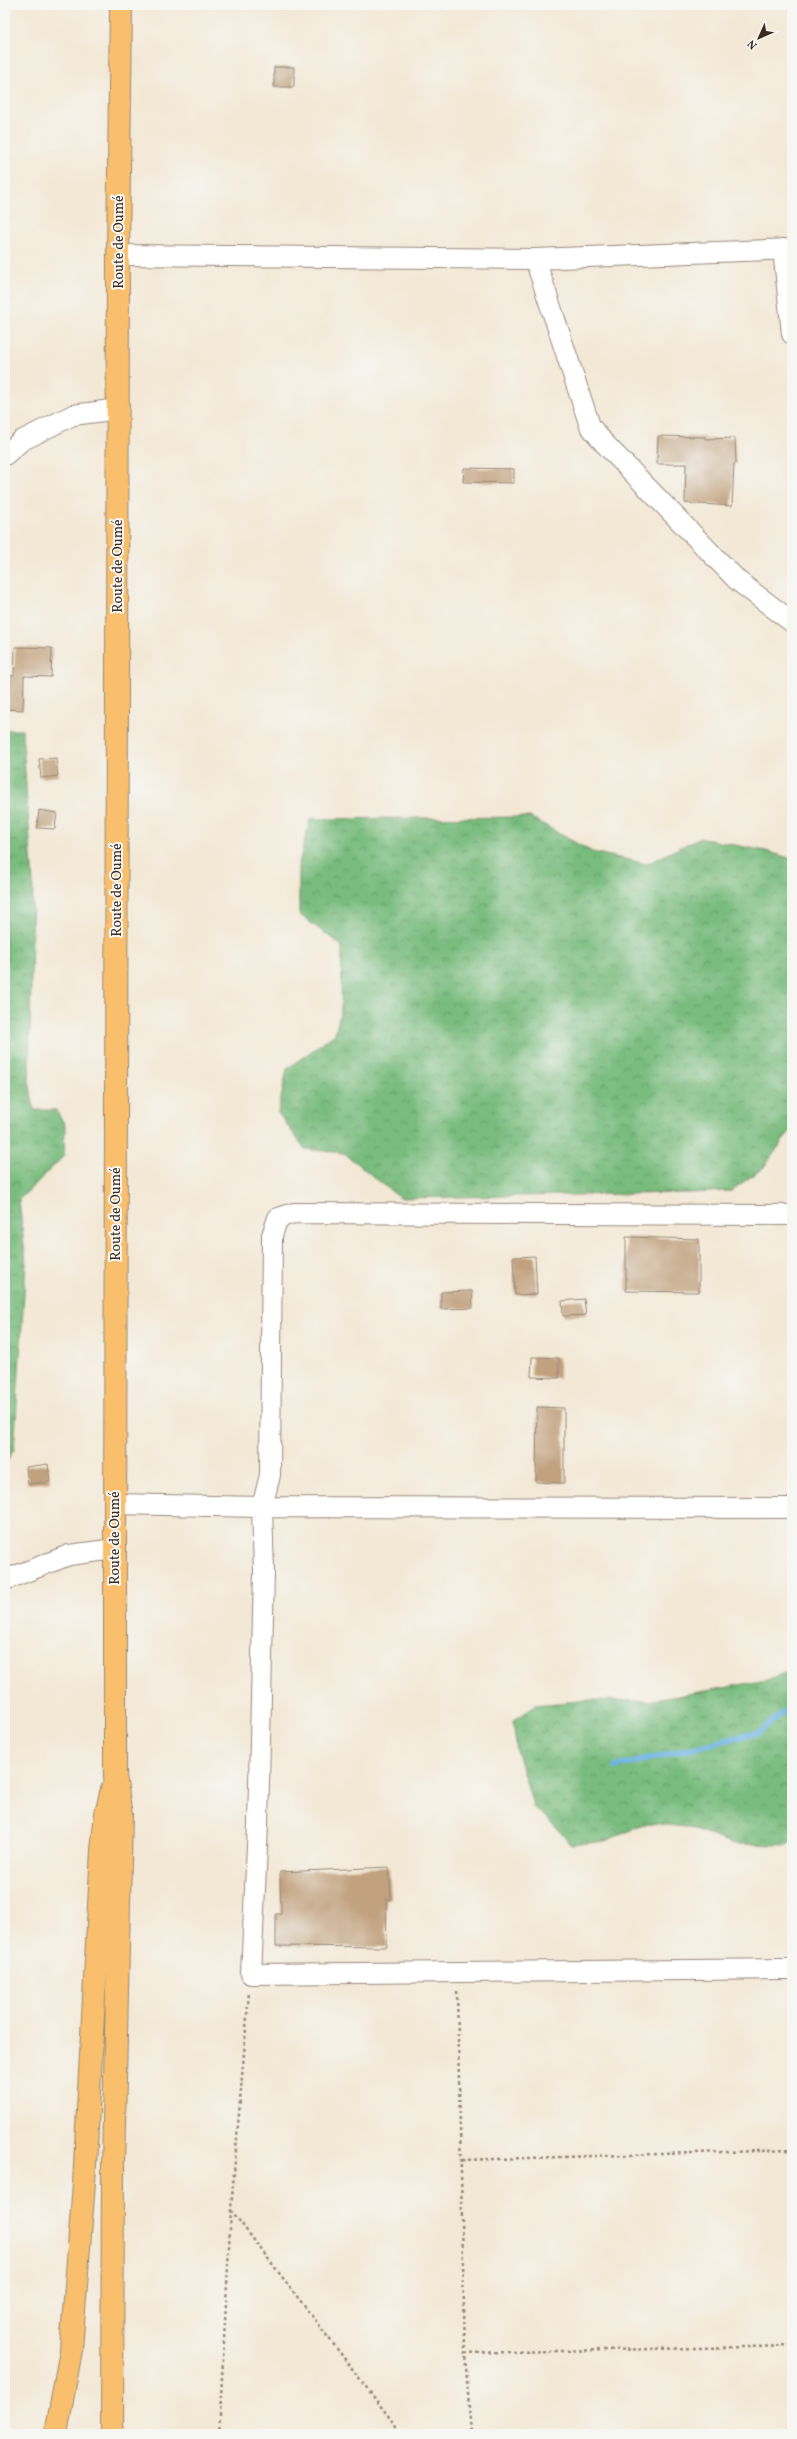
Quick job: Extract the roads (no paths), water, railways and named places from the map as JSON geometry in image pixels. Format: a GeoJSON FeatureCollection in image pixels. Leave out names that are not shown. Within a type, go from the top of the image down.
{"type":"FeatureCollection","features":[{"type":"Feature","properties":{"kind":"main road","name":"Route de Oumé"},"geometry":{"type":"LineString","coordinates":[[115,1776],[119,409],[118,255],[121,5]]}},
{"type":"Feature","properties":{"kind":"main road"},"geometry":{"type":"LineString","coordinates":[[56,2434],[71,2350],[84,2183],[102,1850],[106,1814],[115,1776]]}},
{"type":"Feature","properties":{"kind":"main road"},"geometry":{"type":"LineString","coordinates":[[112,2434],[112,2167],[121,1830],[121,1815],[115,1776]]}},
{"type":"Feature","properties":{"kind":"street"},"geometry":{"type":"LineString","coordinates":[[118,255],[535,259],[787,249],[792,334]]}},
{"type":"Feature","properties":{"kind":"street"},"geometry":{"type":"LineString","coordinates":[[535,259],[590,426],[604,443],[738,581],[792,622]]}},
{"type":"Feature","properties":{"kind":"street"},"geometry":{"type":"LineString","coordinates":[[5,455],[21,441],[73,415],[119,409]]}},
{"type":"Feature","properties":{"kind":"street"},"geometry":{"type":"LineString","coordinates":[[792,1214],[294,1213],[278,1218],[272,1235],[270,1475],[262,1507],[264,1572],[259,1793],[251,1974],[457,1973],[792,1968]]}},
{"type":"Feature","properties":{"kind":"street"},"geometry":{"type":"LineString","coordinates":[[115,1504],[262,1507],[792,1508]]}},
{"type":"Feature","properties":{"kind":"street"},"geometry":{"type":"LineString","coordinates":[[5,1580],[69,1555],[115,1549]]}},
{"type":"Feature","properties":{"kind":"waterway"},"geometry":{"type":"LineString","coordinates":[[615,1767],[760,1732],[792,1705]]}}]}
